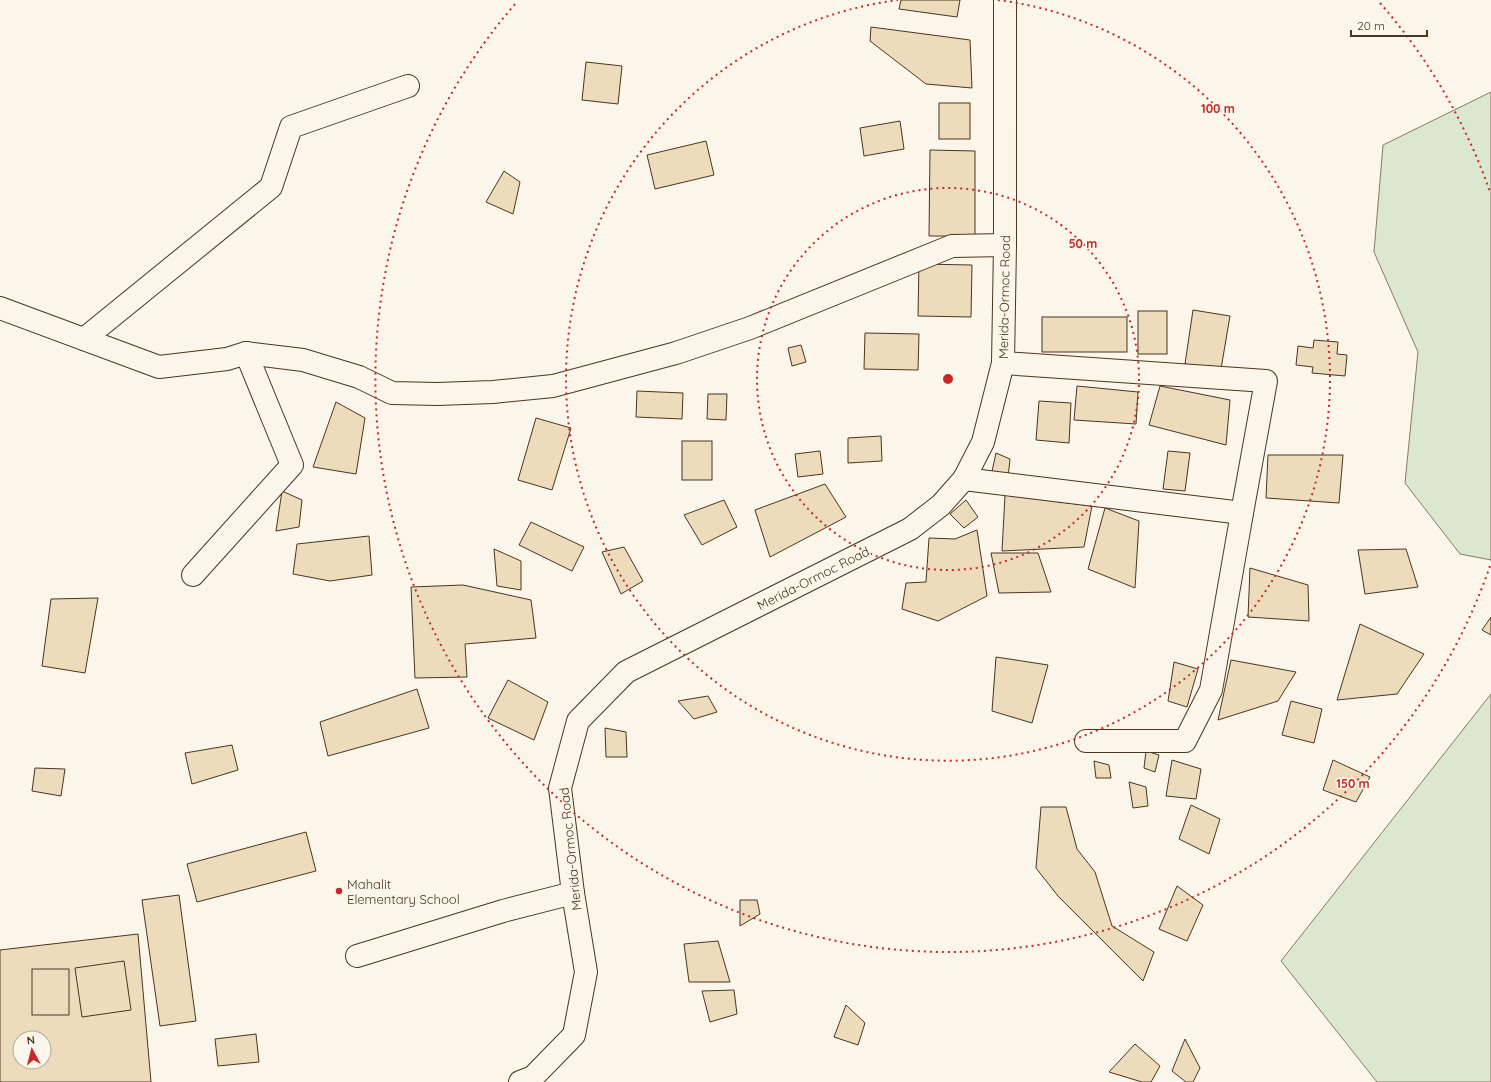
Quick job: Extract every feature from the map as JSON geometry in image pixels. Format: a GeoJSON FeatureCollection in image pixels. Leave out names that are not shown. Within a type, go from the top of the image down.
{"type":"FeatureCollection","features":[{"type":"Feature","properties":{"kind":"main road","name":"Merida-Ormoc Road"},"geometry":{"type":"LineString","coordinates":[[520,1082],[533,1077],[574,1035],[586,972],[573,893],[560,788],[578,721],[626,672],[910,529],[941,505],[964,480],[983,442],[1003,363],[1005,245],[1005,0]]}},
{"type":"Feature","properties":{"kind":"main road"},"geometry":{"type":"LineString","coordinates":[[84,339],[271,187],[291,127],[408,86]]}},
{"type":"Feature","properties":{"kind":"main road"},"geometry":{"type":"LineString","coordinates":[[0,308],[159,368],[228,359],[246,353],[302,360],[359,377],[392,393],[437,394],[492,392],[553,386],[676,352],[750,328],[952,246],[1005,245]]}},
{"type":"Feature","properties":{"kind":"main road"},"geometry":{"type":"LineString","coordinates":[[193,575],[292,465],[246,353]]}},
{"type":"Feature","properties":{"kind":"main road"},"geometry":{"type":"LineString","coordinates":[[1003,363],[1266,381],[1211,690],[1185,741],[1086,740]]}},
{"type":"Feature","properties":{"kind":"main road"},"geometry":{"type":"LineString","coordinates":[[964,480],[1242,513]]}},
{"type":"Feature","properties":{"kind":"main road"},"geometry":{"type":"LineString","coordinates":[[357,956],[503,911],[573,893]]}},
{"type":"Feature","properties":{"kind":"green space"},"geometry":{"type":"Polygon","coordinates":[[[1491,92],[1491,560],[1460,554],[1405,483],[1418,352],[1374,252],[1383,145],[1491,92]]]}},
{"type":"Feature","properties":{"kind":"green space"},"geometry":{"type":"Polygon","coordinates":[[[1491,694],[1491,1082],[1377,1082],[1281,961],[1491,694]]]}},
{"type":"Feature","properties":{"kind":"building"},"geometry":{"type":"Polygon","coordinates":[[[901,0],[960,0],[957,17],[899,9],[901,0]]]}},
{"type":"Feature","properties":{"kind":"building"},"geometry":{"type":"Polygon","coordinates":[[[871,27],[970,40],[972,88],[926,84],[870,41],[871,27]]]}},
{"type":"Feature","properties":{"kind":"building"},"geometry":{"type":"Polygon","coordinates":[[[586,62],[622,66],[618,104],[582,100],[586,62]]]}},
{"type":"Feature","properties":{"kind":"building"},"geometry":{"type":"Polygon","coordinates":[[[939,103],[970,103],[970,139],[939,139],[939,103]]]}},
{"type":"Feature","properties":{"kind":"building"},"geometry":{"type":"Polygon","coordinates":[[[900,121],[904,149],[864,156],[860,128],[900,121]]]}},
{"type":"Feature","properties":{"kind":"building"},"geometry":{"type":"Polygon","coordinates":[[[706,141],[714,175],[655,189],[647,155],[706,141]]]}},
{"type":"Feature","properties":{"kind":"building"},"geometry":{"type":"Polygon","coordinates":[[[930,150],[975,151],[975,236],[929,236],[930,150]]]}},
{"type":"Feature","properties":{"kind":"building"},"geometry":{"type":"Polygon","coordinates":[[[504,171],[520,182],[513,214],[486,202],[504,171]]]}},
{"type":"Feature","properties":{"kind":"building"},"geometry":{"type":"Polygon","coordinates":[[[919,264],[972,265],[971,317],[918,316],[919,264]]]}},
{"type":"Feature","properties":{"kind":"building"},"geometry":{"type":"Polygon","coordinates":[[[1193,310],[1230,316],[1221,369],[1185,364],[1193,310]]]}},
{"type":"Feature","properties":{"kind":"building"},"geometry":{"type":"Polygon","coordinates":[[[1138,311],[1167,311],[1167,354],[1138,354],[1138,311]]]}},
{"type":"Feature","properties":{"kind":"building"},"geometry":{"type":"Polygon","coordinates":[[[1042,317],[1127,317],[1127,352],[1042,352],[1042,317]]]}},
{"type":"Feature","properties":{"kind":"building"},"geometry":{"type":"Polygon","coordinates":[[[865,333],[919,334],[918,370],[864,369],[865,333]]]}},
{"type":"Feature","properties":{"kind":"building"},"geometry":{"type":"Polygon","coordinates":[[[1314,340],[1338,342],[1337,354],[1347,355],[1345,376],[1312,373],[1313,367],[1296,365],[1298,346],[1313,348],[1314,340]]]}},
{"type":"Feature","properties":{"kind":"building"},"geometry":{"type":"Polygon","coordinates":[[[801,345],[806,362],[792,366],[788,348],[801,345]]]}},
{"type":"Feature","properties":{"kind":"building"},"geometry":{"type":"Polygon","coordinates":[[[1077,386],[1138,392],[1136,424],[1074,420],[1077,386]]]}},
{"type":"Feature","properties":{"kind":"building"},"geometry":{"type":"Polygon","coordinates":[[[1160,386],[1230,400],[1226,445],[1149,425],[1160,386]]]}},
{"type":"Feature","properties":{"kind":"building"},"geometry":{"type":"Polygon","coordinates":[[[637,391],[683,393],[682,419],[636,417],[637,391]]]}},
{"type":"Feature","properties":{"kind":"building"},"geometry":{"type":"Polygon","coordinates":[[[708,394],[727,394],[726,420],[707,419],[708,394]]]}},
{"type":"Feature","properties":{"kind":"building"},"geometry":{"type":"Polygon","coordinates":[[[1039,401],[1071,403],[1069,443],[1036,440],[1039,401]]]}},
{"type":"Feature","properties":{"kind":"building"},"geometry":{"type":"Polygon","coordinates":[[[336,402],[365,418],[356,474],[313,467],[336,402]]]}},
{"type":"Feature","properties":{"kind":"building"},"geometry":{"type":"Polygon","coordinates":[[[536,418],[571,428],[552,490],[518,480],[536,418]]]}},
{"type":"Feature","properties":{"kind":"building"},"geometry":{"type":"Polygon","coordinates":[[[881,436],[882,461],[848,463],[848,438],[881,436]]]}},
{"type":"Feature","properties":{"kind":"building"},"geometry":{"type":"Polygon","coordinates":[[[682,441],[712,441],[712,480],[682,480],[682,441]]]}},
{"type":"Feature","properties":{"kind":"building"},"geometry":{"type":"Polygon","coordinates":[[[820,451],[823,474],[798,477],[795,454],[820,451]]]}},
{"type":"Feature","properties":{"kind":"building"},"geometry":{"type":"Polygon","coordinates":[[[1168,451],[1190,453],[1185,491],[1163,489],[1168,451]]]}},
{"type":"Feature","properties":{"kind":"building"},"geometry":{"type":"Polygon","coordinates":[[[996,453],[1010,459],[1008,478],[991,476],[996,453]]]}},
{"type":"Feature","properties":{"kind":"building"},"geometry":{"type":"Polygon","coordinates":[[[1268,455],[1343,455],[1339,503],[1266,498],[1268,455]]]}},
{"type":"Feature","properties":{"kind":"building"},"geometry":{"type":"Polygon","coordinates":[[[825,484],[846,517],[770,557],[755,510],[825,484]]]}},
{"type":"Feature","properties":{"kind":"building"},"geometry":{"type":"Polygon","coordinates":[[[282,491],[302,500],[299,527],[276,531],[282,491]]]}},
{"type":"Feature","properties":{"kind":"building"},"geometry":{"type":"Polygon","coordinates":[[[1005,495],[1092,506],[1084,547],[1002,551],[1005,495]]]}},
{"type":"Feature","properties":{"kind":"building"},"geometry":{"type":"Polygon","coordinates":[[[724,500],[737,527],[702,545],[684,515],[724,500]]]}},
{"type":"Feature","properties":{"kind":"building"},"geometry":{"type":"Polygon","coordinates":[[[966,500],[978,517],[964,528],[950,514],[966,500]]]}},
{"type":"Feature","properties":{"kind":"building"},"geometry":{"type":"Polygon","coordinates":[[[1105,508],[1139,521],[1135,588],[1088,569],[1105,508]]]}},
{"type":"Feature","properties":{"kind":"building"},"geometry":{"type":"Polygon","coordinates":[[[531,522],[584,547],[572,571],[519,545],[531,522]]]}},
{"type":"Feature","properties":{"kind":"building"},"geometry":{"type":"Polygon","coordinates":[[[977,530],[987,596],[938,621],[902,609],[906,583],[926,582],[929,538],[955,539],[977,530]]]}},
{"type":"Feature","properties":{"kind":"building"},"geometry":{"type":"Polygon","coordinates":[[[369,536],[372,575],[330,581],[293,574],[297,544],[369,536]]]}},
{"type":"Feature","properties":{"kind":"building"},"geometry":{"type":"Polygon","coordinates":[[[624,547],[643,581],[621,594],[602,552],[624,547]]]}},
{"type":"Feature","properties":{"kind":"building"},"geometry":{"type":"Polygon","coordinates":[[[494,549],[521,561],[521,590],[497,586],[494,549]]]}},
{"type":"Feature","properties":{"kind":"building"},"geometry":{"type":"Polygon","coordinates":[[[1406,549],[1418,587],[1365,594],[1358,550],[1406,549]]]}},
{"type":"Feature","properties":{"kind":"building"},"geometry":{"type":"Polygon","coordinates":[[[991,553],[1038,553],[1051,592],[999,593],[991,553]]]}},
{"type":"Feature","properties":{"kind":"building"},"geometry":{"type":"Polygon","coordinates":[[[1250,568],[1308,585],[1309,621],[1248,617],[1250,568]]]}},
{"type":"Feature","properties":{"kind":"building"},"geometry":{"type":"Polygon","coordinates":[[[463,585],[531,600],[536,638],[465,644],[467,677],[415,678],[411,587],[463,585]]]}},
{"type":"Feature","properties":{"kind":"building"},"geometry":{"type":"Polygon","coordinates":[[[98,598],[85,673],[42,666],[51,599],[98,598]]]}},
{"type":"Feature","properties":{"kind":"building"},"geometry":{"type":"Polygon","coordinates":[[[1491,617],[1491,635],[1482,630],[1491,617]]]}},
{"type":"Feature","properties":{"kind":"building"},"geometry":{"type":"Polygon","coordinates":[[[1360,624],[1424,654],[1397,694],[1337,700],[1360,624]]]}},
{"type":"Feature","properties":{"kind":"building"},"geometry":{"type":"Polygon","coordinates":[[[996,657],[1048,665],[1032,723],[992,711],[996,657]]]}},
{"type":"Feature","properties":{"kind":"building"},"geometry":{"type":"Polygon","coordinates":[[[1231,660],[1296,672],[1278,701],[1218,720],[1231,660]]]}},
{"type":"Feature","properties":{"kind":"building"},"geometry":{"type":"Polygon","coordinates":[[[1174,662],[1198,669],[1187,707],[1168,701],[1174,662]]]}},
{"type":"Feature","properties":{"kind":"building"},"geometry":{"type":"Polygon","coordinates":[[[508,680],[548,702],[534,740],[488,718],[508,680]]]}},
{"type":"Feature","properties":{"kind":"building"},"geometry":{"type":"Polygon","coordinates":[[[417,689],[429,728],[328,756],[320,722],[417,689]]]}},
{"type":"Feature","properties":{"kind":"building"},"geometry":{"type":"Polygon","coordinates":[[[708,696],[717,712],[694,719],[678,701],[708,696]]]}},
{"type":"Feature","properties":{"kind":"building"},"geometry":{"type":"Polygon","coordinates":[[[1291,701],[1322,709],[1314,743],[1282,735],[1291,701]]]}},
{"type":"Feature","properties":{"kind":"building"},"geometry":{"type":"Polygon","coordinates":[[[605,728],[626,732],[627,757],[606,757],[605,728]]]}},
{"type":"Feature","properties":{"kind":"building"},"geometry":{"type":"Polygon","coordinates":[[[232,745],[238,770],[192,784],[185,753],[232,745]]]}},
{"type":"Feature","properties":{"kind":"building"},"geometry":{"type":"Polygon","coordinates":[[[1146,751],[1159,755],[1155,772],[1144,768],[1146,751]]]}},
{"type":"Feature","properties":{"kind":"building"},"geometry":{"type":"Polygon","coordinates":[[[1172,760],[1201,769],[1196,799],[1166,796],[1172,760]]]}},
{"type":"Feature","properties":{"kind":"building"},"geometry":{"type":"Polygon","coordinates":[[[1333,760],[1370,777],[1356,802],[1323,790],[1333,760]]]}},
{"type":"Feature","properties":{"kind":"building"},"geometry":{"type":"Polygon","coordinates":[[[1094,761],[1109,765],[1111,778],[1096,778],[1094,761]]]}},
{"type":"Feature","properties":{"kind":"building"},"geometry":{"type":"Polygon","coordinates":[[[35,768],[65,769],[61,796],[32,791],[35,768]]]}},
{"type":"Feature","properties":{"kind":"building"},"geometry":{"type":"Polygon","coordinates":[[[1129,782],[1146,787],[1148,806],[1133,808],[1129,782]]]}},
{"type":"Feature","properties":{"kind":"building"},"geometry":{"type":"Polygon","coordinates":[[[1191,805],[1220,819],[1209,854],[1179,839],[1191,805]]]}},
{"type":"Feature","properties":{"kind":"building"},"geometry":{"type":"Polygon","coordinates":[[[1041,807],[1066,807],[1077,849],[1095,872],[1112,926],[1154,952],[1143,981],[1058,896],[1036,868],[1041,807]]]}},
{"type":"Feature","properties":{"kind":"building"},"geometry":{"type":"Polygon","coordinates":[[[306,832],[316,871],[197,902],[187,864],[306,832]]]}},
{"type":"Feature","properties":{"kind":"building"},"geometry":{"type":"Polygon","coordinates":[[[1177,886],[1203,905],[1187,941],[1159,929],[1177,886]]]}},
{"type":"Feature","properties":{"kind":"building"},"geometry":{"type":"Polygon","coordinates":[[[179,895],[196,1021],[160,1026],[142,900],[179,895]]]}},
{"type":"Feature","properties":{"kind":"building"},"geometry":{"type":"Polygon","coordinates":[[[740,900],[757,900],[760,914],[740,926],[740,900]]]}},
{"type":"Feature","properties":{"kind":"building"},"geometry":{"type":"Polygon","coordinates":[[[138,934],[151,1082],[0,1082],[0,950],[138,934]]]}},
{"type":"Feature","properties":{"kind":"building"},"geometry":{"type":"Polygon","coordinates":[[[718,941],[730,982],[689,982],[684,944],[718,941]]]}},
{"type":"Feature","properties":{"kind":"building"},"geometry":{"type":"Polygon","coordinates":[[[124,961],[131,1010],[82,1017],[75,968],[124,961]]]}},
{"type":"Feature","properties":{"kind":"building"},"geometry":{"type":"Polygon","coordinates":[[[32,969],[69,969],[69,1015],[32,1015],[32,969]]]}},
{"type":"Feature","properties":{"kind":"building"},"geometry":{"type":"Polygon","coordinates":[[[734,990],[737,1014],[710,1022],[702,991],[734,990]]]}},
{"type":"Feature","properties":{"kind":"building"},"geometry":{"type":"Polygon","coordinates":[[[846,1005],[865,1023],[858,1045],[834,1037],[846,1005]]]}},
{"type":"Feature","properties":{"kind":"building"},"geometry":{"type":"Polygon","coordinates":[[[256,1034],[259,1062],[218,1066],[215,1039],[256,1034]]]}},
{"type":"Feature","properties":{"kind":"building"},"geometry":{"type":"Polygon","coordinates":[[[1185,1039],[1200,1068],[1193,1082],[1186,1082],[1172,1071],[1185,1039]]]}},
{"type":"Feature","properties":{"kind":"building"},"geometry":{"type":"Polygon","coordinates":[[[1135,1044],[1160,1066],[1151,1082],[1142,1082],[1109,1072],[1135,1044]]]}},
{"type":"Feature","properties":{"kind":"place","name":"Mahalit Elementary School"},"geometry":{"type":"Point","coordinates":[339,891]}}]}
